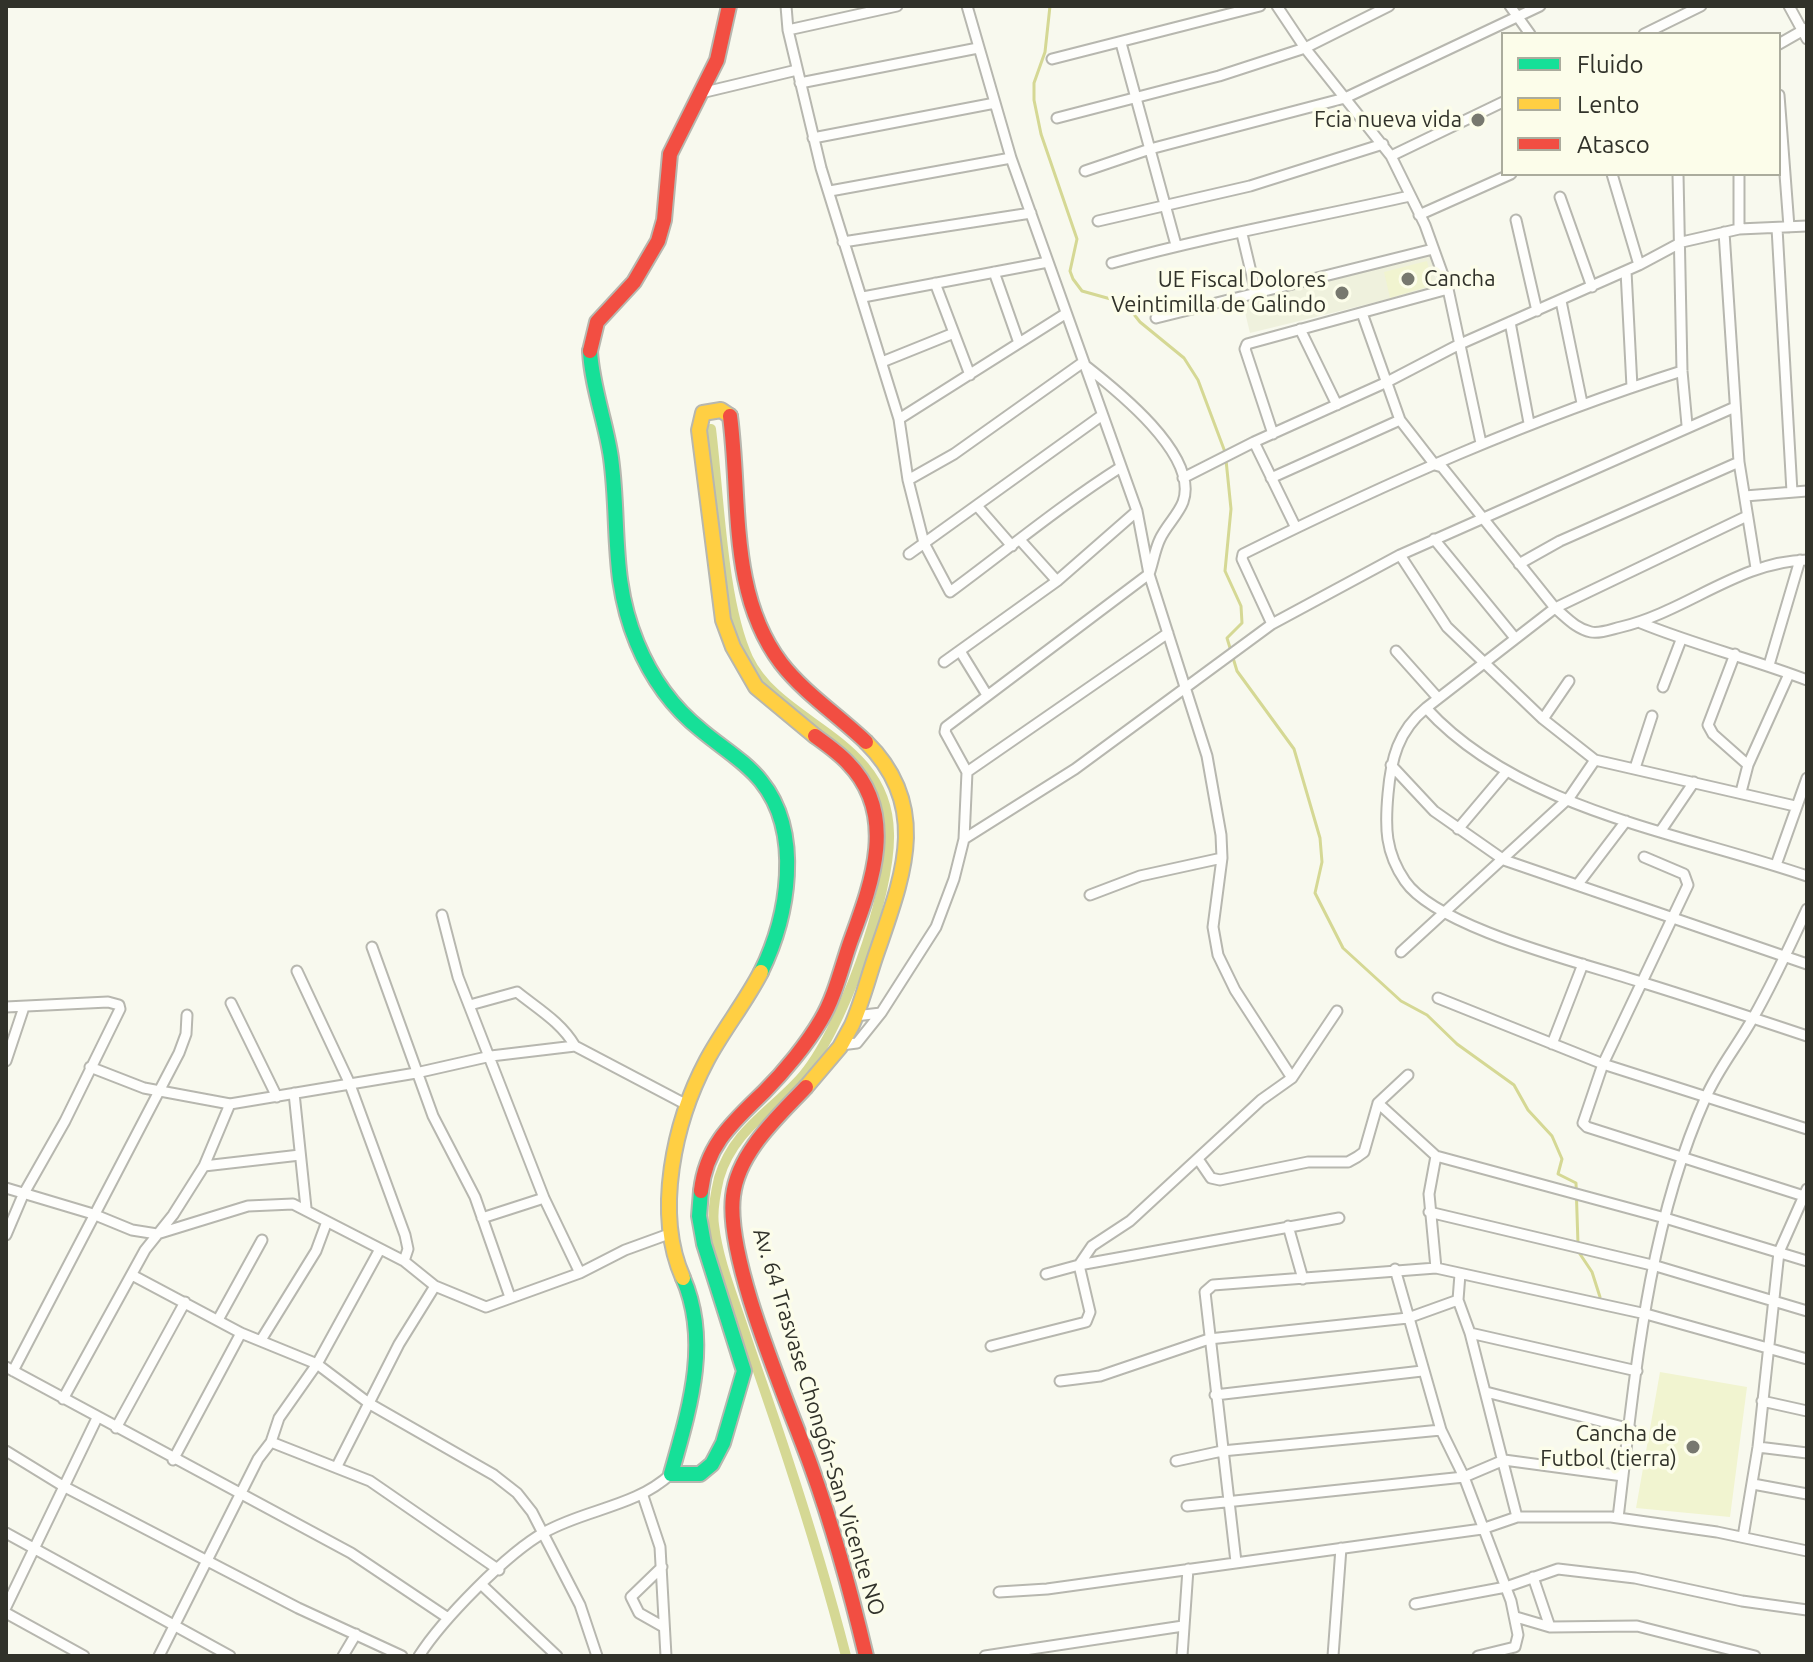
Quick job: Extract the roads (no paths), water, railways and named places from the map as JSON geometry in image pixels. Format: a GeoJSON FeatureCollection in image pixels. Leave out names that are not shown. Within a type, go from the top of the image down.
{"type":"FeatureCollection","features":[{"type":"Feature","properties":{"kind":"street"},"geometry":{"type":"LineString","coordinates":[[422,1654],[448,1618],[543,1533],[643,1496],[671,1474],[689,1404],[697,1327],[695,1306],[672,1251],[669,1234],[679,1149],[694,1089],[725,1028],[759,976],[777,930],[786,882],[781,818],[768,787],[741,760],[705,737],[674,705],[645,664],[621,604],[614,544],[612,458],[592,363],[591,338],[601,316],[632,286],[660,237],[670,155],[697,93],[722,47],[729,6]]}},
{"type":"Feature","properties":{"kind":"street"},"geometry":{"type":"LineString","coordinates":[[786,6],[788,30],[813,138],[899,419],[908,480],[924,543],[950,592],[1069,500],[1121,467]]}},
{"type":"Feature","properties":{"kind":"street"},"geometry":{"type":"LineString","coordinates":[[788,30],[897,6]]}},
{"type":"Feature","properties":{"kind":"street"},"geometry":{"type":"LineString","coordinates":[[967,6],[1011,158],[1137,511],[1149,574],[1207,756],[1222,858],[1213,927],[1218,955],[1235,990],[1292,1078]]}},
{"type":"Feature","properties":{"kind":"street"},"geometry":{"type":"LineString","coordinates":[[1052,59],[1260,6]]}},
{"type":"Feature","properties":{"kind":"street"},"geometry":{"type":"LineString","coordinates":[[1277,6],[1305,48],[1383,144],[1419,215],[1448,289],[1481,443]]}},
{"type":"Feature","properties":{"kind":"street"},"geometry":{"type":"LineString","coordinates":[[1057,118],[1136,99],[1305,48],[1389,6]]}},
{"type":"Feature","properties":{"kind":"street"},"geometry":{"type":"LineString","coordinates":[[1510,6],[1529,32]]}},
{"type":"Feature","properties":{"kind":"street"},"geometry":{"type":"LineString","coordinates":[[1085,171],[1150,149],[1345,98],[1540,6]]}},
{"type":"Feature","properties":{"kind":"street"},"geometry":{"type":"LineString","coordinates":[[1648,32],[1701,6]]}},
{"type":"Feature","properties":{"kind":"street"},"geometry":{"type":"LineString","coordinates":[[1781,43],[1806,33],[1789,6]]}},
{"type":"Feature","properties":{"kind":"street"},"geometry":{"type":"LineString","coordinates":[[1121,43],[1176,245]]}},
{"type":"Feature","properties":{"kind":"street"},"geometry":{"type":"LineString","coordinates":[[800,83],[978,48]]}},
{"type":"Feature","properties":{"kind":"street"},"geometry":{"type":"LineString","coordinates":[[697,93],[797,70]]}},
{"type":"Feature","properties":{"kind":"street"},"geometry":{"type":"LineString","coordinates":[[813,138],[995,103]]}},
{"type":"Feature","properties":{"kind":"street"},"geometry":{"type":"LineString","coordinates":[[1391,156],[1501,103]]}},
{"type":"Feature","properties":{"kind":"street"},"geometry":{"type":"LineString","coordinates":[[1781,121],[1789,227]]}},
{"type":"Feature","properties":{"kind":"street"},"geometry":{"type":"LineString","coordinates":[[1098,221],[1250,186],[1383,144]]}},
{"type":"Feature","properties":{"kind":"street"},"geometry":{"type":"LineString","coordinates":[[830,191],[1011,158]]}},
{"type":"Feature","properties":{"kind":"street"},"geometry":{"type":"LineString","coordinates":[[1419,215],[1507,176]]}},
{"type":"Feature","properties":{"kind":"street"},"geometry":{"type":"LineString","coordinates":[[1613,176],[1639,265]]}},
{"type":"Feature","properties":{"kind":"street"},"geometry":{"type":"LineString","coordinates":[[1678,176],[1682,242],[1682,371],[1687,425]]}},
{"type":"Feature","properties":{"kind":"street"},"geometry":{"type":"LineString","coordinates":[[1739,176],[1739,229]]}},
{"type":"Feature","properties":{"kind":"street"},"geometry":{"type":"LineString","coordinates":[[1112,263],[1176,245],[1242,234],[1410,196]]}},
{"type":"Feature","properties":{"kind":"street"},"geometry":{"type":"LineString","coordinates":[[1560,197],[1592,287]]}},
{"type":"Feature","properties":{"kind":"street"},"geometry":{"type":"LineString","coordinates":[[843,242],[1031,213]]}},
{"type":"Feature","properties":{"kind":"street"},"geometry":{"type":"LineString","coordinates":[[1516,220],[1537,311]]}},
{"type":"Feature","properties":{"kind":"street"},"geometry":{"type":"LineString","coordinates":[[1183,478],[1458,345],[1592,287],[1682,242],[1739,229],[1807,226]]}},
{"type":"Feature","properties":{"kind":"street"},"geometry":{"type":"LineString","coordinates":[[1777,228],[1792,492]]}},
{"type":"Feature","properties":{"kind":"street"},"geometry":{"type":"LineString","coordinates":[[1724,232],[1739,462],[1745,517],[1756,568]]}},
{"type":"Feature","properties":{"kind":"street"},"geometry":{"type":"LineString","coordinates":[[1242,234],[1256,293]]}},
{"type":"Feature","properties":{"kind":"street"},"geometry":{"type":"LineString","coordinates":[[1156,318],[1433,249]]}},
{"type":"Feature","properties":{"kind":"street"},"geometry":{"type":"LineString","coordinates":[[863,297],[1048,262]]}},
{"type":"Feature","properties":{"kind":"street"},"geometry":{"type":"LineString","coordinates":[[1626,271],[1632,387]]}},
{"type":"Feature","properties":{"kind":"street"},"geometry":{"type":"LineString","coordinates":[[994,272],[1019,343]]}},
{"type":"Feature","properties":{"kind":"street"},"geometry":{"type":"LineString","coordinates":[[935,283],[970,375]]}},
{"type":"Feature","properties":{"kind":"street"},"geometry":{"type":"LineString","coordinates":[[1273,434],[1245,349],[1253,340],[1448,289]]}},
{"type":"Feature","properties":{"kind":"street"},"geometry":{"type":"LineString","coordinates":[[1561,301],[1582,403]]}},
{"type":"Feature","properties":{"kind":"street"},"geometry":{"type":"LineString","coordinates":[[1362,313],[1400,420],[1435,465],[1442,467],[1555,608],[1577,627],[1593,633],[1640,622],[1684,606],[1756,568],[1804,560],[1769,665]]}},
{"type":"Feature","properties":{"kind":"street"},"geometry":{"type":"LineString","coordinates":[[899,419],[1065,314]]}},
{"type":"Feature","properties":{"kind":"street"},"geometry":{"type":"LineString","coordinates":[[1510,322],[1529,423]]}},
{"type":"Feature","properties":{"kind":"street"},"geometry":{"type":"LineString","coordinates":[[1300,329],[1337,405]]}},
{"type":"Feature","properties":{"kind":"street"},"geometry":{"type":"LineString","coordinates":[[882,362],[954,333]]}},
{"type":"Feature","properties":{"kind":"street"},"geometry":{"type":"LineString","coordinates":[[841,1045],[857,1043],[881,1013],[936,927],[964,839],[967,772],[945,732],[946,727],[1149,574],[1161,537],[1183,502],[1183,478],[1161,437],[1146,418],[1082,363]]}},
{"type":"Feature","properties":{"kind":"street"},"geometry":{"type":"LineString","coordinates":[[908,480],[954,454],[1082,363]]}},
{"type":"Feature","properties":{"kind":"street"},"geometry":{"type":"LineString","coordinates":[[1272,624],[1241,556],[1481,443],[1582,403],[1682,371]]}},
{"type":"Feature","properties":{"kind":"street"},"geometry":{"type":"LineString","coordinates":[[964,839],[1075,769],[1272,624],[1434,539],[1687,425],[1735,407]]}},
{"type":"Feature","properties":{"kind":"street","name":"Av. 64 Trasvase Chongón-San Vicente NO"},"geometry":{"type":"LineString","coordinates":[[671,1474],[700,1474],[712,1464],[723,1443],[744,1371],[704,1244],[699,1216],[703,1173],[714,1145],[734,1118],[766,1090],[822,1019],[872,883],[878,837],[875,806],[856,771],[756,687],[733,647],[723,620],[699,430],[703,413],[721,410],[730,416],[751,605],[763,636],[776,658],[870,744],[898,784],[906,831],[906,864],[855,1016],[841,1045],[794,1104],[754,1144],[741,1164],[732,1199],[737,1238],[749,1281],[837,1545],[866,1656]]}},
{"type":"Feature","properties":{"kind":"street"},"geometry":{"type":"LineString","coordinates":[[909,554],[1101,416]]}},
{"type":"Feature","properties":{"kind":"street"},"geometry":{"type":"LineString","coordinates":[[1271,478],[1400,420]]}},
{"type":"Feature","properties":{"kind":"street"},"geometry":{"type":"LineString","coordinates":[[1254,442],[1296,528]]}},
{"type":"Feature","properties":{"kind":"street"},"geometry":{"type":"LineString","coordinates":[[1519,564],[1560,541],[1739,462]]}},
{"type":"Feature","properties":{"kind":"street"},"geometry":{"type":"LineString","coordinates":[[1745,496],[1807,491]]}},
{"type":"Feature","properties":{"kind":"street"},"geometry":{"type":"LineString","coordinates":[[978,507],[1057,581]]}},
{"type":"Feature","properties":{"kind":"street"},"geometry":{"type":"LineString","coordinates":[[944,662],[1057,581],[1137,511]]}},
{"type":"Feature","properties":{"kind":"street"},"geometry":{"type":"LineString","coordinates":[[1745,517],[1555,608],[1410,721],[1391,765],[1384,828],[1388,848],[1406,883],[1442,911],[1583,964],[1807,1036]]}},
{"type":"Feature","properties":{"kind":"street"},"geometry":{"type":"LineString","coordinates":[[1434,539],[1515,638]]}},
{"type":"Feature","properties":{"kind":"street"},"geometry":{"type":"LineString","coordinates":[[1400,555],[1447,627],[1543,719],[1595,760],[1800,805]]}},
{"type":"Feature","properties":{"kind":"street"},"geometry":{"type":"LineString","coordinates":[[1640,622],[1681,640],[1735,654],[1807,680]]}},
{"type":"Feature","properties":{"kind":"street"},"geometry":{"type":"LineString","coordinates":[[967,772],[1168,633]]}},
{"type":"Feature","properties":{"kind":"street"},"geometry":{"type":"LineString","coordinates":[[1663,687],[1681,640]]}},
{"type":"Feature","properties":{"kind":"street"},"geometry":{"type":"LineString","coordinates":[[960,651],[987,695]]}},
{"type":"Feature","properties":{"kind":"street"},"geometry":{"type":"LineString","coordinates":[[1396,651],[1438,698]]}},
{"type":"Feature","properties":{"kind":"street"},"geometry":{"type":"LineString","coordinates":[[1735,654],[1708,725],[1713,734],[1748,765]]}},
{"type":"Feature","properties":{"kind":"street"},"geometry":{"type":"LineString","coordinates":[[1741,792],[1748,765],[1789,674]]}},
{"type":"Feature","properties":{"kind":"street"},"geometry":{"type":"LineString","coordinates":[[1543,719],[1569,681]]}},
{"type":"Feature","properties":{"kind":"street"},"geometry":{"type":"LineString","coordinates":[[1426,708],[1456,738],[1507,771],[1626,821],[1807,876]]}},
{"type":"Feature","properties":{"kind":"street"},"geometry":{"type":"LineString","coordinates":[[1635,768],[1652,716]]}},
{"type":"Feature","properties":{"kind":"street"},"geometry":{"type":"LineString","coordinates":[[1401,952],[1442,911],[1504,860],[1569,798],[1595,760]]}},
{"type":"Feature","properties":{"kind":"street"},"geometry":{"type":"LineString","coordinates":[[1391,765],[1413,792],[1458,829],[1504,860],[1807,964]]}},
{"type":"Feature","properties":{"kind":"street"},"geometry":{"type":"LineString","coordinates":[[1458,829],[1507,771]]}},
{"type":"Feature","properties":{"kind":"street"},"geometry":{"type":"LineString","coordinates":[[1776,865],[1800,805],[1807,778]]}},
{"type":"Feature","properties":{"kind":"street"},"geometry":{"type":"LineString","coordinates":[[1660,832],[1694,782]]}},
{"type":"Feature","properties":{"kind":"street"},"geometry":{"type":"LineString","coordinates":[[1578,884],[1626,821]]}},
{"type":"Feature","properties":{"kind":"street"},"geometry":{"type":"LineString","coordinates":[[1644,857],[1686,877],[1688,885],[1603,1064],[1583,1123],[1587,1127],[1683,1158],[1806,1194],[1779,1252],[1766,1349],[1758,1447],[1743,1537]]}},
{"type":"Feature","properties":{"kind":"street"},"geometry":{"type":"LineString","coordinates":[[1090,895],[1140,876],[1222,858]]}},
{"type":"Feature","properties":{"kind":"street"},"geometry":{"type":"LineString","coordinates":[[1618,1518],[1646,1314],[1665,1218],[1683,1158],[1707,1095],[1753,1018],[1807,909]]}},
{"type":"Feature","properties":{"kind":"street"},"geometry":{"type":"LineString","coordinates":[[442,915],[470,1005],[544,1198],[580,1273]]}},
{"type":"Feature","properties":{"kind":"street"},"geometry":{"type":"LineString","coordinates":[[372,947],[416,1073],[482,1218],[510,1297]]}},
{"type":"Feature","properties":{"kind":"street"},"geometry":{"type":"LineString","coordinates":[[1552,1044],[1583,964]]}},
{"type":"Feature","properties":{"kind":"street"},"geometry":{"type":"LineString","coordinates":[[297,971],[349,1082],[405,1235],[408,1249],[404,1261]]}},
{"type":"Feature","properties":{"kind":"street"},"geometry":{"type":"LineString","coordinates":[[470,1005],[517,992],[533,1008],[563,1026],[575,1046],[689,1106]]}},
{"type":"Feature","properties":{"kind":"street"},"geometry":{"type":"LineString","coordinates":[[1438,998],[1603,1064],[1807,1129]]}},
{"type":"Feature","properties":{"kind":"street"},"geometry":{"type":"LineString","coordinates":[[6,1007],[108,1002],[119,1005],[65,1121],[23,1195],[6,1235]]}},
{"type":"Feature","properties":{"kind":"street"},"geometry":{"type":"LineString","coordinates":[[231,1003],[277,1097]]}},
{"type":"Feature","properties":{"kind":"street"},"geometry":{"type":"LineString","coordinates":[[6,1061],[24,1007]]}},
{"type":"Feature","properties":{"kind":"street"},"geometry":{"type":"LineString","coordinates":[[991,1346],[1086,1322],[1090,1317],[1079,1265],[1092,1246],[1130,1221],[1261,1100],[1292,1078],[1337,1011]]}},
{"type":"Feature","properties":{"kind":"street"},"geometry":{"type":"LineString","coordinates":[[855,1016],[881,1013]]}},
{"type":"Feature","properties":{"kind":"street"},"geometry":{"type":"LineString","coordinates":[[187,1015],[186,1034],[160,1092],[93,1214],[60,1287],[10,1369],[173,1460],[351,1553],[448,1618]]}},
{"type":"Feature","properties":{"kind":"street"},"geometry":{"type":"LineString","coordinates":[[90,1067],[160,1092],[230,1104],[416,1073],[491,1056],[575,1046]]}},
{"type":"Feature","properties":{"kind":"street"},"geometry":{"type":"LineString","coordinates":[[1198,1159],[1211,1178],[1220,1180],[1308,1162],[1348,1162],[1364,1152],[1378,1103],[1408,1075]]}},
{"type":"Feature","properties":{"kind":"street"},"geometry":{"type":"LineString","coordinates":[[294,1093],[306,1208]]}},
{"type":"Feature","properties":{"kind":"street"},"geometry":{"type":"LineString","coordinates":[[1378,1103],[1436,1156],[1665,1218],[1807,1261]]}},
{"type":"Feature","properties":{"kind":"street"},"geometry":{"type":"LineString","coordinates":[[63,1399],[132,1275],[204,1166],[230,1104]]}},
{"type":"Feature","properties":{"kind":"street"},"geometry":{"type":"LineString","coordinates":[[204,1166],[300,1155]]}},
{"type":"Feature","properties":{"kind":"street"},"geometry":{"type":"LineString","coordinates":[[1436,1156],[1429,1212],[1436,1268]]}},
{"type":"Feature","properties":{"kind":"street"},"geometry":{"type":"LineString","coordinates":[[6,1188],[93,1214],[132,1230],[157,1234],[248,1206],[275,1203],[306,1208],[326,1224],[404,1261],[435,1286],[486,1307],[580,1273],[625,1250],[669,1234]]}},
{"type":"Feature","properties":{"kind":"street"},"geometry":{"type":"LineString","coordinates":[[482,1218],[544,1198]]}},
{"type":"Feature","properties":{"kind":"street"},"geometry":{"type":"LineString","coordinates":[[1429,1212],[1656,1266],[1807,1311]]}},
{"type":"Feature","properties":{"kind":"street"},"geometry":{"type":"LineString","coordinates":[[1046,1274],[1079,1265],[1339,1218]]}},
{"type":"Feature","properties":{"kind":"street"},"geometry":{"type":"LineString","coordinates":[[261,1340],[316,1251],[326,1224]]}},
{"type":"Feature","properties":{"kind":"street"},"geometry":{"type":"LineString","coordinates":[[1288,1226],[1303,1279]]}},
{"type":"Feature","properties":{"kind":"street"},"geometry":{"type":"LineString","coordinates":[[219,1318],[262,1240]]}},
{"type":"Feature","properties":{"kind":"street"},"geometry":{"type":"LineString","coordinates":[[159,1656],[258,1459],[271,1442],[279,1418],[317,1364],[379,1251]]}},
{"type":"Feature","properties":{"kind":"street"},"geometry":{"type":"LineString","coordinates":[[1236,1562],[1205,1292],[1213,1285],[1436,1268],[1646,1314],[1807,1359]]}},
{"type":"Feature","properties":{"kind":"street"},"geometry":{"type":"LineString","coordinates":[[1395,1269],[1441,1430],[1464,1477],[1516,1617],[1515,1647],[1478,1656]]}},
{"type":"Feature","properties":{"kind":"street"},"geometry":{"type":"LineString","coordinates":[[1460,1274],[1458,1300],[1470,1333],[1517,1517]]}},
{"type":"Feature","properties":{"kind":"street"},"geometry":{"type":"LineString","coordinates":[[132,1275],[219,1318],[241,1333],[317,1364],[370,1404],[494,1475],[517,1493],[543,1533],[580,1605],[597,1656]]}},
{"type":"Feature","properties":{"kind":"street"},"geometry":{"type":"LineString","coordinates":[[337,1466],[399,1344],[435,1286]]}},
{"type":"Feature","properties":{"kind":"street"},"geometry":{"type":"LineString","coordinates":[[1060,1381],[1100,1376],[1209,1339],[1408,1318],[1458,1300]]}},
{"type":"Feature","properties":{"kind":"street"},"geometry":{"type":"LineString","coordinates":[[116,1428],[185,1302]]}},
{"type":"Feature","properties":{"kind":"street"},"geometry":{"type":"LineString","coordinates":[[173,1460],[241,1333]]}},
{"type":"Feature","properties":{"kind":"street"},"geometry":{"type":"LineString","coordinates":[[1470,1333],[1637,1371]]}},
{"type":"Feature","properties":{"kind":"street"},"geometry":{"type":"LineString","coordinates":[[1215,1395],[1422,1371]]}},
{"type":"Feature","properties":{"kind":"street"},"geometry":{"type":"LineString","coordinates":[[1486,1392],[1631,1429]]}},
{"type":"Feature","properties":{"kind":"street"},"geometry":{"type":"LineString","coordinates":[[1762,1401],[1807,1411]]}},
{"type":"Feature","properties":{"kind":"street"},"geometry":{"type":"LineString","coordinates":[[6,1607],[97,1418]]}},
{"type":"Feature","properties":{"kind":"street"},"geometry":{"type":"LineString","coordinates":[[1176,1461],[1222,1451],[1441,1430]]}},
{"type":"Feature","properties":{"kind":"street"},"geometry":{"type":"LineString","coordinates":[[271,1442],[370,1481],[499,1570]]}},
{"type":"Feature","properties":{"kind":"street"},"geometry":{"type":"LineString","coordinates":[[1758,1447],[1807,1453]]}},
{"type":"Feature","properties":{"kind":"street"},"geometry":{"type":"LineString","coordinates":[[6,1451],[63,1486],[402,1656]]}},
{"type":"Feature","properties":{"kind":"street"},"geometry":{"type":"LineString","coordinates":[[1187,1506],[1464,1477],[1504,1460],[1623,1476]]}},
{"type":"Feature","properties":{"kind":"street"},"geometry":{"type":"LineString","coordinates":[[1753,1484],[1807,1494]]}},
{"type":"Feature","properties":{"kind":"street"},"geometry":{"type":"LineString","coordinates":[[643,1496],[660,1547],[666,1656]]}},
{"type":"Feature","properties":{"kind":"street"},"geometry":{"type":"LineString","coordinates":[[999,1592],[1482,1529],[1517,1517],[1618,1518],[1743,1537],[1807,1551]]}},
{"type":"Feature","properties":{"kind":"street"},"geometry":{"type":"LineString","coordinates":[[6,1533],[230,1656]]}},
{"type":"Feature","properties":{"kind":"street"},"geometry":{"type":"LineString","coordinates":[[1333,1656],[1341,1548]]}},
{"type":"Feature","properties":{"kind":"street"},"geometry":{"type":"LineString","coordinates":[[662,1567],[631,1597],[639,1613],[662,1626]]}},
{"type":"Feature","properties":{"kind":"street"},"geometry":{"type":"LineString","coordinates":[[1182,1656],[1188,1569]]}},
{"type":"Feature","properties":{"kind":"street"},"geometry":{"type":"LineString","coordinates":[[1415,1604],[1506,1587],[1558,1569],[1635,1578],[1742,1601],[1807,1610]]}},
{"type":"Feature","properties":{"kind":"street"},"geometry":{"type":"LineString","coordinates":[[1533,1577],[1550,1627]]}},
{"type":"Feature","properties":{"kind":"street"},"geometry":{"type":"LineString","coordinates":[[483,1586],[557,1656]]}},
{"type":"Feature","properties":{"kind":"street"},"geometry":{"type":"LineString","coordinates":[[6,1613],[84,1656]]}},
{"type":"Feature","properties":{"kind":"street"},"geometry":{"type":"LineString","coordinates":[[1516,1617],[1550,1627],[1637,1626],[1755,1656]]}},
{"type":"Feature","properties":{"kind":"street"},"geometry":{"type":"LineString","coordinates":[[985,1656],[1183,1626]]}},
{"type":"Feature","properties":{"kind":"street"},"geometry":{"type":"LineString","coordinates":[[343,1656],[356,1634]]}},
{"type":"Feature","properties":{"kind":"waterway"},"geometry":{"type":"LineString","coordinates":[[1050,6],[1045,52],[1034,83],[1034,100],[1041,134],[1077,239],[1070,271],[1073,279],[1082,291],[1125,303],[1140,322],[1184,358],[1198,380],[1225,452]]}},
{"type":"Feature","properties":{"kind":"waterway"},"geometry":{"type":"LineString","coordinates":[[711,429],[727,578],[739,635],[748,658],[763,681],[783,701],[852,753],[871,775],[884,801],[889,833],[882,891],[873,926],[847,997],[816,1058],[800,1079],[733,1147],[719,1178],[714,1214],[725,1275],[804,1508],[846,1656]]}},
{"type":"Feature","properties":{"kind":"waterway"},"geometry":{"type":"LineString","coordinates":[[1226,460],[1231,509],[1225,571],[1241,606],[1242,623],[1227,638],[1237,671],[1294,749],[1320,838],[1322,862],[1315,893],[1343,948],[1401,1001],[1427,1015],[1457,1044],[1514,1085],[1528,1110],[1552,1136],[1562,1159],[1558,1174],[1576,1183],[1578,1244]]}},
{"type":"Feature","properties":{"kind":"waterway"},"geometry":{"type":"LineString","coordinates":[[1578,1251],[1592,1272],[1600,1297]]}},
{"type":"Feature","properties":{"kind":"place","name":"Fcia nueva vida"},"geometry":{"type":"Point","coordinates":[1478,120]}},
{"type":"Feature","properties":{"kind":"place","name":"Cancha"},"geometry":{"type":"Point","coordinates":[1408,279]}},
{"type":"Feature","properties":{"kind":"place","name":"UE Fiscal Dolores Veintimilla de Galindo"},"geometry":{"type":"Point","coordinates":[1342,293]}},
{"type":"Feature","properties":{"kind":"place","name":"Cancha de Futbol (tierra)"},"geometry":{"type":"Point","coordinates":[1693,1447]}}]}
